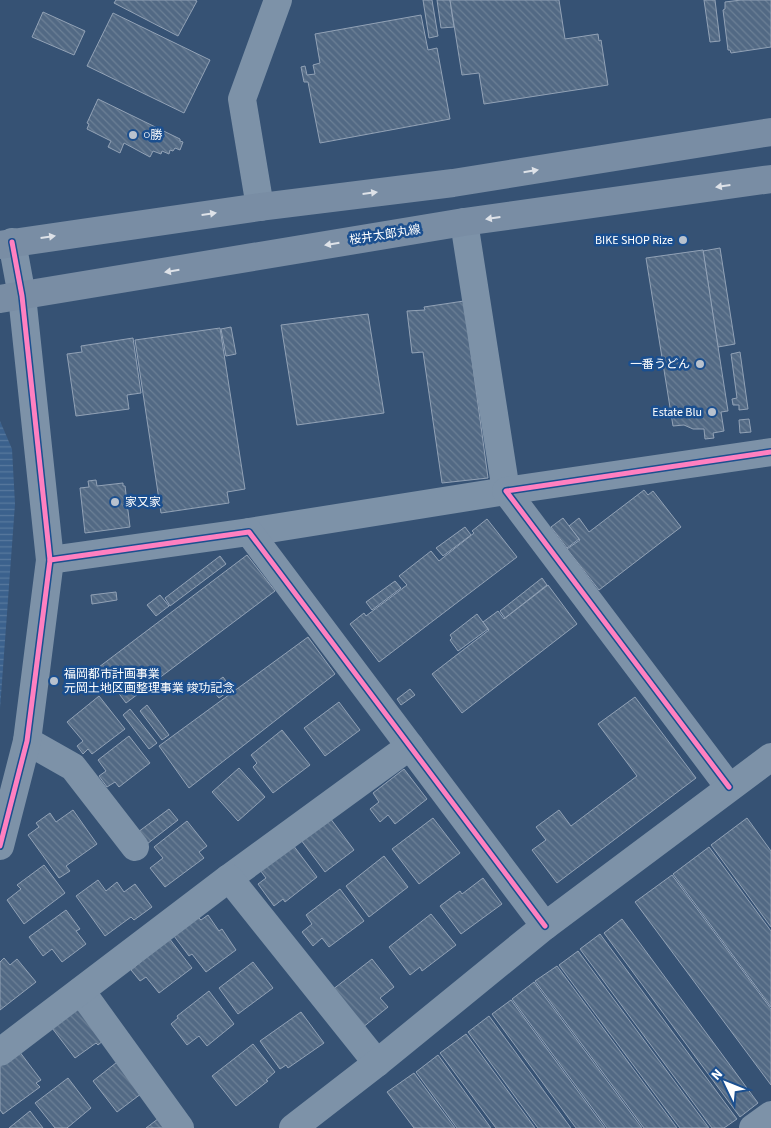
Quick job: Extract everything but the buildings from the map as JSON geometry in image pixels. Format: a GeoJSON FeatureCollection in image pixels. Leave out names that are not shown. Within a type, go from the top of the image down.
{"type":"FeatureCollection","features":[{"type":"Feature","properties":{"kind":"main road"},"geometry":{"type":"LineString","coordinates":[[6,244],[260,207],[453,183],[771,132]]}},
{"type":"Feature","properties":{"kind":"main road","name":"桜井太郎丸線"},"geometry":{"type":"LineString","coordinates":[[11,297],[464,222],[771,179]]}},
{"type":"Feature","properties":{"kind":"street"},"geometry":{"type":"LineString","coordinates":[[260,207],[242,99],[278,0]]}},
{"type":"Feature","properties":{"kind":"street"},"geometry":{"type":"LineString","coordinates":[[464,222],[506,491],[729,787]]}},
{"type":"Feature","properties":{"kind":"street"},"geometry":{"type":"LineString","coordinates":[[0,846],[27,741],[50,560],[11,297],[6,244]]}},
{"type":"Feature","properties":{"kind":"street"},"geometry":{"type":"LineString","coordinates":[[50,560],[249,532],[506,491],[771,452]]}},
{"type":"Feature","properties":{"kind":"street"},"geometry":{"type":"LineString","coordinates":[[249,532],[545,926]]}},
{"type":"Feature","properties":{"kind":"street"},"geometry":{"type":"LineString","coordinates":[[27,741],[73,767],[135,847]]}},
{"type":"Feature","properties":{"kind":"street"},"geometry":{"type":"LineString","coordinates":[[0,1052],[229,878],[410,746]]}},
{"type":"Feature","properties":{"kind":"street"},"geometry":{"type":"LineString","coordinates":[[293,1128],[377,1063],[545,926],[771,757]]}},
{"type":"Feature","properties":{"kind":"street"},"geometry":{"type":"LineString","coordinates":[[229,878],[377,1063]]}},
{"type":"Feature","properties":{"kind":"street"},"geometry":{"type":"LineString","coordinates":[[81,990],[180,1128]]}},
{"type":"Feature","properties":{"kind":"street"},"geometry":{"type":"LineString","coordinates":[[753,1128],[771,1115]]}},
{"type":"Feature","properties":{"kind":"water"},"geometry":{"type":"Polygon","coordinates":[[[0,421],[12,449],[15,504],[0,709],[0,421]]]}},
{"type":"Feature","properties":{"kind":"cycle path"},"geometry":{"type":"LineString","coordinates":[[0,846],[27,741],[50,560],[22,296],[12,242]]}},
{"type":"Feature","properties":{"kind":"cycle path"},"geometry":{"type":"LineString","coordinates":[[729,787],[506,491],[771,452]]}},
{"type":"Feature","properties":{"kind":"cycle path"},"geometry":{"type":"LineString","coordinates":[[50,560],[249,532],[545,926]]}},
{"type":"Feature","properties":{"kind":"place","name":"○勝"},"geometry":{"type":"Point","coordinates":[133,135]}},
{"type":"Feature","properties":{"kind":"place","name":"BIKE SHOP Rize"},"geometry":{"type":"Point","coordinates":[683,240]}},
{"type":"Feature","properties":{"kind":"place","name":"一番うどん"},"geometry":{"type":"Point","coordinates":[700,364]}},
{"type":"Feature","properties":{"kind":"place","name":"Estate Blu"},"geometry":{"type":"Point","coordinates":[712,412]}},
{"type":"Feature","properties":{"kind":"place","name":"家又家"},"geometry":{"type":"Point","coordinates":[115,502]}},
{"type":"Feature","properties":{"kind":"place","name":"福岡都市計画事業 元岡土地区画整理事業 竣功記念"},"geometry":{"type":"Point","coordinates":[54,681]}}]}
